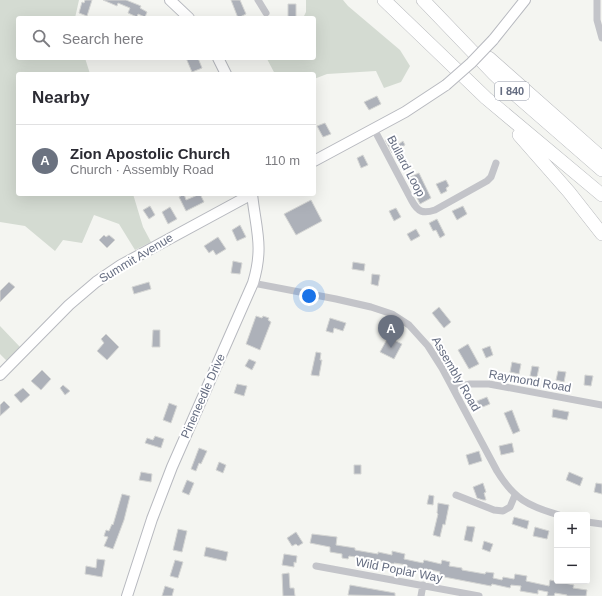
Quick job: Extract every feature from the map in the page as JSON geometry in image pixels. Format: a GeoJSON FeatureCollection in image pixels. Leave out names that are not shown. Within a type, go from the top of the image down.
{"type":"FeatureCollection","features":[{"type":"Feature","properties":{"kind":"highway","name":"I 840"},"geometry":{"type":"LineString","coordinates":[[384,0],[486,98],[602,195]]}},
{"type":"Feature","properties":{"kind":"highway","name":"I 840"},"geometry":{"type":"LineString","coordinates":[[426,3],[517,96],[602,170]]}},
{"type":"Feature","properties":{"kind":"highway"},"geometry":{"type":"LineString","coordinates":[[426,3],[602,158]]}},
{"type":"Feature","properties":{"kind":"highway"},"geometry":{"type":"LineString","coordinates":[[486,98],[552,172],[602,234]]}},
{"type":"Feature","properties":{"kind":"highway"},"geometry":{"type":"LineString","coordinates":[[550,111],[602,147]]}},
{"type":"Feature","properties":{"kind":"main road"},"geometry":{"type":"LineString","coordinates":[[170,0],[187,16]]}},
{"type":"Feature","properties":{"kind":"main road"},"geometry":{"type":"LineString","coordinates":[[316,160],[417,105],[446,85],[494,40],[525,0]]}},
{"type":"Feature","properties":{"kind":"main road"},"geometry":{"type":"LineString","coordinates":[[219,60],[225,72]]}},
{"type":"Feature","properties":{"kind":"main road","name":"Summit Avenue"},"geometry":{"type":"LineString","coordinates":[[0,375],[69,305],[96,282],[121,264],[248,196]]}},
{"type":"Feature","properties":{"kind":"main road","name":"Pineneedle Drive"},"geometry":{"type":"LineString","coordinates":[[127,596],[152,519],[172,467],[253,283],[258,265],[260,246],[252,196]]}},
{"type":"Feature","properties":{"kind":"street"},"geometry":{"type":"LineString","coordinates":[[258,0],[266,13]]}},
{"type":"Feature","properties":{"kind":"street"},"geometry":{"type":"LineString","coordinates":[[597,0],[597,20],[602,38]]}},
{"type":"Feature","properties":{"kind":"street","name":"Bullard Loop"},"geometry":{"type":"LineString","coordinates":[[374,129],[412,201],[420,212],[435,210],[482,184],[491,177],[496,163]]}},
{"type":"Feature","properties":{"kind":"street","name":"Assembly Road"},"geometry":{"type":"LineString","coordinates":[[253,283],[371,306],[392,314],[409,325],[422,338],[434,355],[454,388],[497,471],[507,486],[515,495],[531,505],[554,513]]}},
{"type":"Feature","properties":{"kind":"street","name":"Raymond Road"},"geometry":{"type":"LineString","coordinates":[[454,388],[479,383],[500,385],[602,405]]}},
{"type":"Feature","properties":{"kind":"street"},"geometry":{"type":"LineString","coordinates":[[456,495],[494,510],[504,511],[510,507],[515,495]]}},
{"type":"Feature","properties":{"kind":"street"},"geometry":{"type":"LineString","coordinates":[[590,522],[602,524]]}},
{"type":"Feature","properties":{"kind":"street","name":"Wild Poplar Way"},"geometry":{"type":"LineString","coordinates":[[316,566],[479,596]]}},
{"type":"Feature","properties":{"kind":"street"},"geometry":{"type":"LineString","coordinates":[[421,596],[423,585]]}},
{"type":"Feature","properties":{"kind":"shaded area"},"geometry":{"type":"Polygon","coordinates":[[[0,0],[79,0],[75,16],[16,16],[16,60],[86,60],[89,72],[16,72],[16,196],[134,196],[143,227],[151,242],[135,250],[119,224],[94,215],[82,243],[63,240],[55,251],[25,226],[0,222],[0,0]]]}},
{"type":"Feature","properties":{"kind":"shaded area"},"geometry":{"type":"Polygon","coordinates":[[[306,0],[343,0],[348,6],[400,50],[410,66],[401,82],[384,88],[376,71],[327,74],[316,78],[316,72],[274,72],[268,60],[316,60],[316,16],[304,16],[306,12],[306,0]]]}},
{"type":"Feature","properties":{"kind":"shaded area"},"geometry":{"type":"Polygon","coordinates":[[[0,326],[20,347],[7,361],[0,354],[0,326]]]}},
{"type":"Feature","properties":{"kind":"building"},"geometry":{"type":"Polygon","coordinates":[[[85,0],[92,0],[87,16],[79,13],[82,2],[84,3],[85,0]]]}},
{"type":"Feature","properties":{"kind":"building"},"geometry":{"type":"Polygon","coordinates":[[[103,0],[126,0],[141,6],[140,8],[147,12],[145,16],[138,14],[137,16],[135,16],[128,13],[130,8],[118,3],[117,6],[103,0]]]}},
{"type":"Feature","properties":{"kind":"building"},"geometry":{"type":"Polygon","coordinates":[[[231,0],[240,0],[246,14],[237,16],[231,0]]]}},
{"type":"Feature","properties":{"kind":"building"},"geometry":{"type":"Polygon","coordinates":[[[288,4],[296,4],[296,16],[288,16],[288,4]]]}},
{"type":"Feature","properties":{"kind":"building"},"geometry":{"type":"Polygon","coordinates":[[[187,60],[199,60],[202,68],[192,72],[187,60]]]}},
{"type":"Feature","properties":{"kind":"building"},"geometry":{"type":"Polygon","coordinates":[[[377,96],[381,104],[369,110],[364,102],[377,96]]]}},
{"type":"Feature","properties":{"kind":"building"},"geometry":{"type":"Polygon","coordinates":[[[325,123],[331,134],[323,137],[317,126],[325,123]]]}},
{"type":"Feature","properties":{"kind":"building"},"geometry":{"type":"Polygon","coordinates":[[[394,135],[399,144],[403,141],[405,145],[392,153],[385,140],[394,135]]]}},
{"type":"Feature","properties":{"kind":"building"},"geometry":{"type":"Polygon","coordinates":[[[363,155],[368,165],[361,168],[357,158],[363,155]]]}},
{"type":"Feature","properties":{"kind":"building"},"geometry":{"type":"Polygon","coordinates":[[[419,173],[431,198],[420,204],[407,178],[419,173]]]}},
{"type":"Feature","properties":{"kind":"building"},"geometry":{"type":"Polygon","coordinates":[[[446,180],[449,186],[446,188],[447,191],[441,194],[436,184],[446,180]]]}},
{"type":"Feature","properties":{"kind":"building"},"geometry":{"type":"Polygon","coordinates":[[[185,196],[186,200],[195,196],[201,196],[204,202],[186,211],[179,197],[185,196]]]}},
{"type":"Feature","properties":{"kind":"building"},"geometry":{"type":"Polygon","coordinates":[[[311,200],[322,221],[296,235],[284,214],[311,200]]]}},
{"type":"Feature","properties":{"kind":"building"},"geometry":{"type":"Polygon","coordinates":[[[150,206],[155,215],[149,219],[143,210],[150,206]]]}},
{"type":"Feature","properties":{"kind":"building"},"geometry":{"type":"Polygon","coordinates":[[[463,206],[467,214],[457,220],[452,211],[463,206]]]}},
{"type":"Feature","properties":{"kind":"building"},"geometry":{"type":"Polygon","coordinates":[[[170,207],[177,219],[168,224],[162,212],[170,207]]]}},
{"type":"Feature","properties":{"kind":"building"},"geometry":{"type":"Polygon","coordinates":[[[396,208],[401,217],[394,221],[389,211],[396,208]]]}},
{"type":"Feature","properties":{"kind":"building"},"geometry":{"type":"Polygon","coordinates":[[[437,219],[445,235],[440,238],[436,230],[433,231],[429,223],[437,219]]]}},
{"type":"Feature","properties":{"kind":"building"},"geometry":{"type":"Polygon","coordinates":[[[240,225],[246,237],[237,241],[232,230],[240,225]]]}},
{"type":"Feature","properties":{"kind":"building"},"geometry":{"type":"Polygon","coordinates":[[[416,229],[420,236],[411,241],[407,234],[416,229]]]}},
{"type":"Feature","properties":{"kind":"building"},"geometry":{"type":"Polygon","coordinates":[[[104,235],[106,237],[109,235],[115,240],[107,248],[99,240],[104,235]]]}},
{"type":"Feature","properties":{"kind":"building"},"geometry":{"type":"Polygon","coordinates":[[[218,237],[226,249],[216,255],[213,250],[209,253],[204,246],[218,237]]]}},
{"type":"Feature","properties":{"kind":"building"},"geometry":{"type":"Polygon","coordinates":[[[233,261],[242,263],[240,274],[231,273],[233,261]]]}},
{"type":"Feature","properties":{"kind":"building"},"geometry":{"type":"Polygon","coordinates":[[[353,262],[365,264],[364,271],[352,269],[353,262]]]}},
{"type":"Feature","properties":{"kind":"building"},"geometry":{"type":"Polygon","coordinates":[[[372,274],[380,275],[378,286],[371,284],[372,274]]]}},
{"type":"Feature","properties":{"kind":"building"},"geometry":{"type":"Polygon","coordinates":[[[9,282],[15,287],[0,302],[0,291],[9,282]]]}},
{"type":"Feature","properties":{"kind":"building"},"geometry":{"type":"Polygon","coordinates":[[[149,282],[151,289],[134,294],[132,287],[149,282]]]}},
{"type":"Feature","properties":{"kind":"building"},"geometry":{"type":"Polygon","coordinates":[[[439,307],[451,322],[444,328],[432,313],[439,307]]]}},
{"type":"Feature","properties":{"kind":"building"},"geometry":{"type":"Polygon","coordinates":[[[256,316],[269,318],[268,320],[271,322],[260,350],[246,344],[256,316]]]}},
{"type":"Feature","properties":{"kind":"building"},"geometry":{"type":"Polygon","coordinates":[[[330,318],[346,323],[343,331],[334,328],[333,333],[326,331],[330,318]]]}},
{"type":"Feature","properties":{"kind":"building"},"geometry":{"type":"Polygon","coordinates":[[[153,330],[160,330],[160,347],[152,347],[153,330]]]}},
{"type":"Feature","properties":{"kind":"building"},"geometry":{"type":"Polygon","coordinates":[[[391,332],[399,336],[396,341],[402,344],[394,359],[380,352],[391,332]]]}},
{"type":"Feature","properties":{"kind":"building"},"geometry":{"type":"Polygon","coordinates":[[[106,334],[119,347],[107,360],[97,351],[104,343],[101,339],[106,334]]]}},
{"type":"Feature","properties":{"kind":"building"},"geometry":{"type":"Polygon","coordinates":[[[468,344],[479,364],[469,369],[458,350],[468,344]]]}},
{"type":"Feature","properties":{"kind":"building"},"geometry":{"type":"Polygon","coordinates":[[[490,346],[493,355],[486,358],[482,349],[490,346]]]}},
{"type":"Feature","properties":{"kind":"building"},"geometry":{"type":"Polygon","coordinates":[[[316,352],[321,353],[320,360],[322,360],[319,376],[311,375],[316,352]]]}},
{"type":"Feature","properties":{"kind":"building"},"geometry":{"type":"Polygon","coordinates":[[[249,359],[256,362],[252,370],[245,366],[249,359]]]}},
{"type":"Feature","properties":{"kind":"building"},"geometry":{"type":"Polygon","coordinates":[[[512,362],[521,364],[519,374],[510,372],[512,362]]]}},
{"type":"Feature","properties":{"kind":"building"},"geometry":{"type":"Polygon","coordinates":[[[532,366],[539,367],[537,377],[530,376],[532,366]]]}},
{"type":"Feature","properties":{"kind":"building"},"geometry":{"type":"Polygon","coordinates":[[[42,370],[51,379],[41,390],[31,381],[42,370]]]}},
{"type":"Feature","properties":{"kind":"building"},"geometry":{"type":"Polygon","coordinates":[[[558,371],[566,372],[564,382],[556,380],[558,371]]]}},
{"type":"Feature","properties":{"kind":"building"},"geometry":{"type":"Polygon","coordinates":[[[585,375],[593,376],[591,386],[584,385],[585,375]]]}},
{"type":"Feature","properties":{"kind":"building"},"geometry":{"type":"Polygon","coordinates":[[[237,384],[247,386],[244,396],[234,393],[237,384]]]}},
{"type":"Feature","properties":{"kind":"building"},"geometry":{"type":"Polygon","coordinates":[[[63,385],[70,391],[65,395],[60,388],[63,385]]]}},
{"type":"Feature","properties":{"kind":"building"},"geometry":{"type":"Polygon","coordinates":[[[23,388],[30,395],[21,403],[14,395],[23,388]]]}},
{"type":"Feature","properties":{"kind":"building"},"geometry":{"type":"Polygon","coordinates":[[[487,397],[490,404],[480,408],[477,401],[487,397]]]}},
{"type":"Feature","properties":{"kind":"building"},"geometry":{"type":"Polygon","coordinates":[[[4,401],[10,407],[0,416],[0,405],[4,401]]]}},
{"type":"Feature","properties":{"kind":"building"},"geometry":{"type":"Polygon","coordinates":[[[169,403],[177,406],[171,423],[163,420],[169,403]]]}},
{"type":"Feature","properties":{"kind":"building"},"geometry":{"type":"Polygon","coordinates":[[[553,409],[569,412],[567,420],[552,417],[553,409]]]}},
{"type":"Feature","properties":{"kind":"building"},"geometry":{"type":"Polygon","coordinates":[[[512,410],[520,431],[513,434],[504,413],[512,410]]]}},
{"type":"Feature","properties":{"kind":"building"},"geometry":{"type":"Polygon","coordinates":[[[155,436],[164,439],[161,448],[145,443],[147,438],[153,440],[155,436]]]}},
{"type":"Feature","properties":{"kind":"building"},"geometry":{"type":"Polygon","coordinates":[[[512,443],[514,452],[501,455],[499,446],[512,443]]]}},
{"type":"Feature","properties":{"kind":"building"},"geometry":{"type":"Polygon","coordinates":[[[199,448],[207,451],[201,464],[199,463],[196,471],[191,469],[199,448]]]}},
{"type":"Feature","properties":{"kind":"building"},"geometry":{"type":"Polygon","coordinates":[[[479,451],[482,461],[469,465],[466,455],[479,451]]]}},
{"type":"Feature","properties":{"kind":"building"},"geometry":{"type":"Polygon","coordinates":[[[219,462],[226,465],[223,473],[216,470],[219,462]]]}},
{"type":"Feature","properties":{"kind":"building"},"geometry":{"type":"Polygon","coordinates":[[[354,465],[361,465],[361,474],[354,474],[354,465]]]}},
{"type":"Feature","properties":{"kind":"building"},"geometry":{"type":"Polygon","coordinates":[[[141,472],[152,474],[151,482],[139,480],[141,472]]]}},
{"type":"Feature","properties":{"kind":"building"},"geometry":{"type":"Polygon","coordinates":[[[569,472],[583,478],[580,486],[566,480],[569,472]]]}},
{"type":"Feature","properties":{"kind":"building"},"geometry":{"type":"Polygon","coordinates":[[[187,480],[194,483],[189,495],[182,492],[187,480]]]}},
{"type":"Feature","properties":{"kind":"building"},"geometry":{"type":"Polygon","coordinates":[[[483,483],[486,492],[484,493],[486,500],[477,498],[473,487],[483,483]]]}},
{"type":"Feature","properties":{"kind":"building"},"geometry":{"type":"Polygon","coordinates":[[[596,483],[602,484],[602,494],[594,492],[596,483]]]}},
{"type":"Feature","properties":{"kind":"building"},"geometry":{"type":"Polygon","coordinates":[[[122,494],[130,496],[124,520],[113,549],[104,546],[108,537],[104,536],[106,530],[109,531],[112,524],[113,525],[122,494]]]}},
{"type":"Feature","properties":{"kind":"building"},"geometry":{"type":"Polygon","coordinates":[[[429,495],[434,496],[433,505],[427,504],[429,495]]]}},
{"type":"Feature","properties":{"kind":"building"},"geometry":{"type":"Polygon","coordinates":[[[438,503],[449,505],[445,525],[443,524],[440,537],[433,535],[438,514],[438,503]]]}},
{"type":"Feature","properties":{"kind":"building"},"geometry":{"type":"Polygon","coordinates":[[[514,517],[529,521],[527,529],[512,524],[514,517]]]}},
{"type":"Feature","properties":{"kind":"building"},"geometry":{"type":"Polygon","coordinates":[[[467,526],[475,527],[472,542],[464,540],[467,526]]]}},
{"type":"Feature","properties":{"kind":"building"},"geometry":{"type":"Polygon","coordinates":[[[535,527],[549,531],[547,539],[533,536],[535,527]]]}},
{"type":"Feature","properties":{"kind":"building"},"geometry":{"type":"Polygon","coordinates":[[[178,529],[187,531],[182,552],[173,550],[178,529]]]}},
{"type":"Feature","properties":{"kind":"building"},"geometry":{"type":"Polygon","coordinates":[[[296,532],[303,543],[298,546],[296,544],[292,546],[287,538],[296,532]]]}},
{"type":"Feature","properties":{"kind":"building"},"geometry":{"type":"Polygon","coordinates":[[[312,534],[337,537],[336,545],[355,548],[355,550],[392,555],[392,551],[405,554],[404,559],[423,563],[424,560],[441,564],[442,560],[450,562],[449,566],[462,568],[462,570],[485,574],[486,572],[494,573],[493,578],[502,580],[503,577],[514,579],[515,574],[527,576],[526,581],[549,586],[550,580],[554,581],[554,584],[569,584],[574,585],[573,588],[587,590],[586,596],[567,596],[555,593],[554,596],[547,596],[548,592],[538,590],[538,594],[520,591],[521,586],[511,585],[510,588],[492,584],[491,586],[439,576],[440,572],[426,569],[425,574],[406,569],[407,565],[380,561],[379,565],[361,562],[361,558],[349,556],[348,559],[342,558],[342,554],[330,552],[330,547],[310,543],[312,534]]]}},
{"type":"Feature","properties":{"kind":"building"},"geometry":{"type":"Polygon","coordinates":[[[484,541],[493,544],[490,552],[482,549],[484,541]]]}},
{"type":"Feature","properties":{"kind":"building"},"geometry":{"type":"Polygon","coordinates":[[[206,547],[228,552],[226,561],[204,556],[206,547]]]}},
{"type":"Feature","properties":{"kind":"building"},"geometry":{"type":"Polygon","coordinates":[[[284,554],[297,556],[296,563],[294,562],[294,567],[282,565],[284,554]]]}},
{"type":"Feature","properties":{"kind":"building"},"geometry":{"type":"Polygon","coordinates":[[[97,559],[105,560],[102,577],[85,574],[86,566],[96,568],[97,559]]]}},
{"type":"Feature","properties":{"kind":"building"},"geometry":{"type":"Polygon","coordinates":[[[175,560],[183,562],[178,578],[170,576],[175,560]]]}},
{"type":"Feature","properties":{"kind":"building"},"geometry":{"type":"Polygon","coordinates":[[[289,573],[290,588],[294,588],[295,596],[283,596],[282,574],[289,573]]]}},
{"type":"Feature","properties":{"kind":"building"},"geometry":{"type":"Polygon","coordinates":[[[350,585],[395,593],[395,596],[348,595],[350,585]]]}},
{"type":"Feature","properties":{"kind":"building"},"geometry":{"type":"Polygon","coordinates":[[[165,586],[174,589],[172,596],[162,596],[165,586]]]}},
{"type":"Feature","properties":{"kind":"place","name":"Zion Apostolic Church"},"geometry":{"type":"Point","coordinates":[391,348]}}]}
